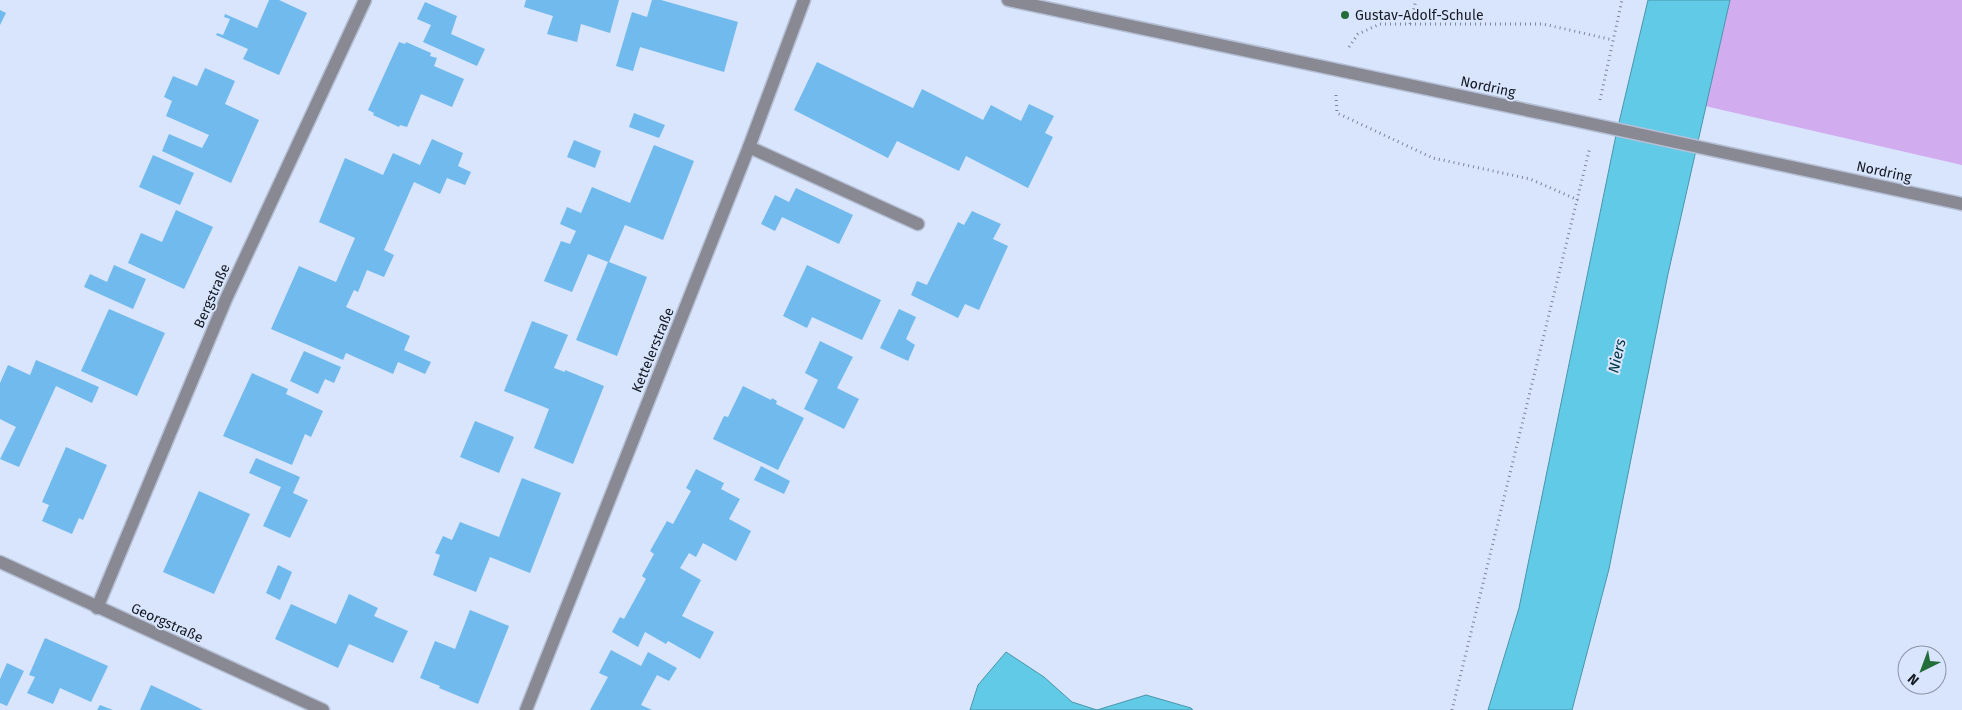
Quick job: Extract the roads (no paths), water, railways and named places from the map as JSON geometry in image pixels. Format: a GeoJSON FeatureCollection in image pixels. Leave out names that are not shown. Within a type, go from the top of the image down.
{"type":"FeatureCollection","features":[{"type":"Feature","properties":{"kind":"street","name":"Bergstraße"},"geometry":{"type":"LineString","coordinates":[[97,608],[226,299],[365,0]]}},
{"type":"Feature","properties":{"kind":"street","name":"Kettelerstraße"},"geometry":{"type":"LineString","coordinates":[[526,710],[749,147],[804,0]]}},
{"type":"Feature","properties":{"kind":"street","name":"Nordring"},"geometry":{"type":"LineString","coordinates":[[1008,0],[1962,204]]}},
{"type":"Feature","properties":{"kind":"street"},"geometry":{"type":"LineString","coordinates":[[749,147],[918,224]]}},
{"type":"Feature","properties":{"kind":"street","name":"Georgstraße"},"geometry":{"type":"LineString","coordinates":[[0,562],[323,710]]}},
{"type":"Feature","properties":{"kind":"water","name":"Niers"},"geometry":{"type":"Polygon","coordinates":[[[1648,0],[1730,0],[1668,274],[1609,569],[1572,710],[1488,710],[1519,608],[1616,135],[1648,0]]]}},
{"type":"Feature","properties":{"kind":"water"},"geometry":{"type":"Polygon","coordinates":[[[1006,652],[1044,677],[1072,702],[1097,710],[970,710],[978,685],[1006,652]]]}},
{"type":"Feature","properties":{"kind":"water"},"geometry":{"type":"Polygon","coordinates":[[[1146,695],[1193,710],[1097,710],[1146,695]]]}},
{"type":"Feature","properties":{"kind":"place","name":"Gustav-Adolf-Schule"},"geometry":{"type":"Point","coordinates":[1345,15]}}]}
